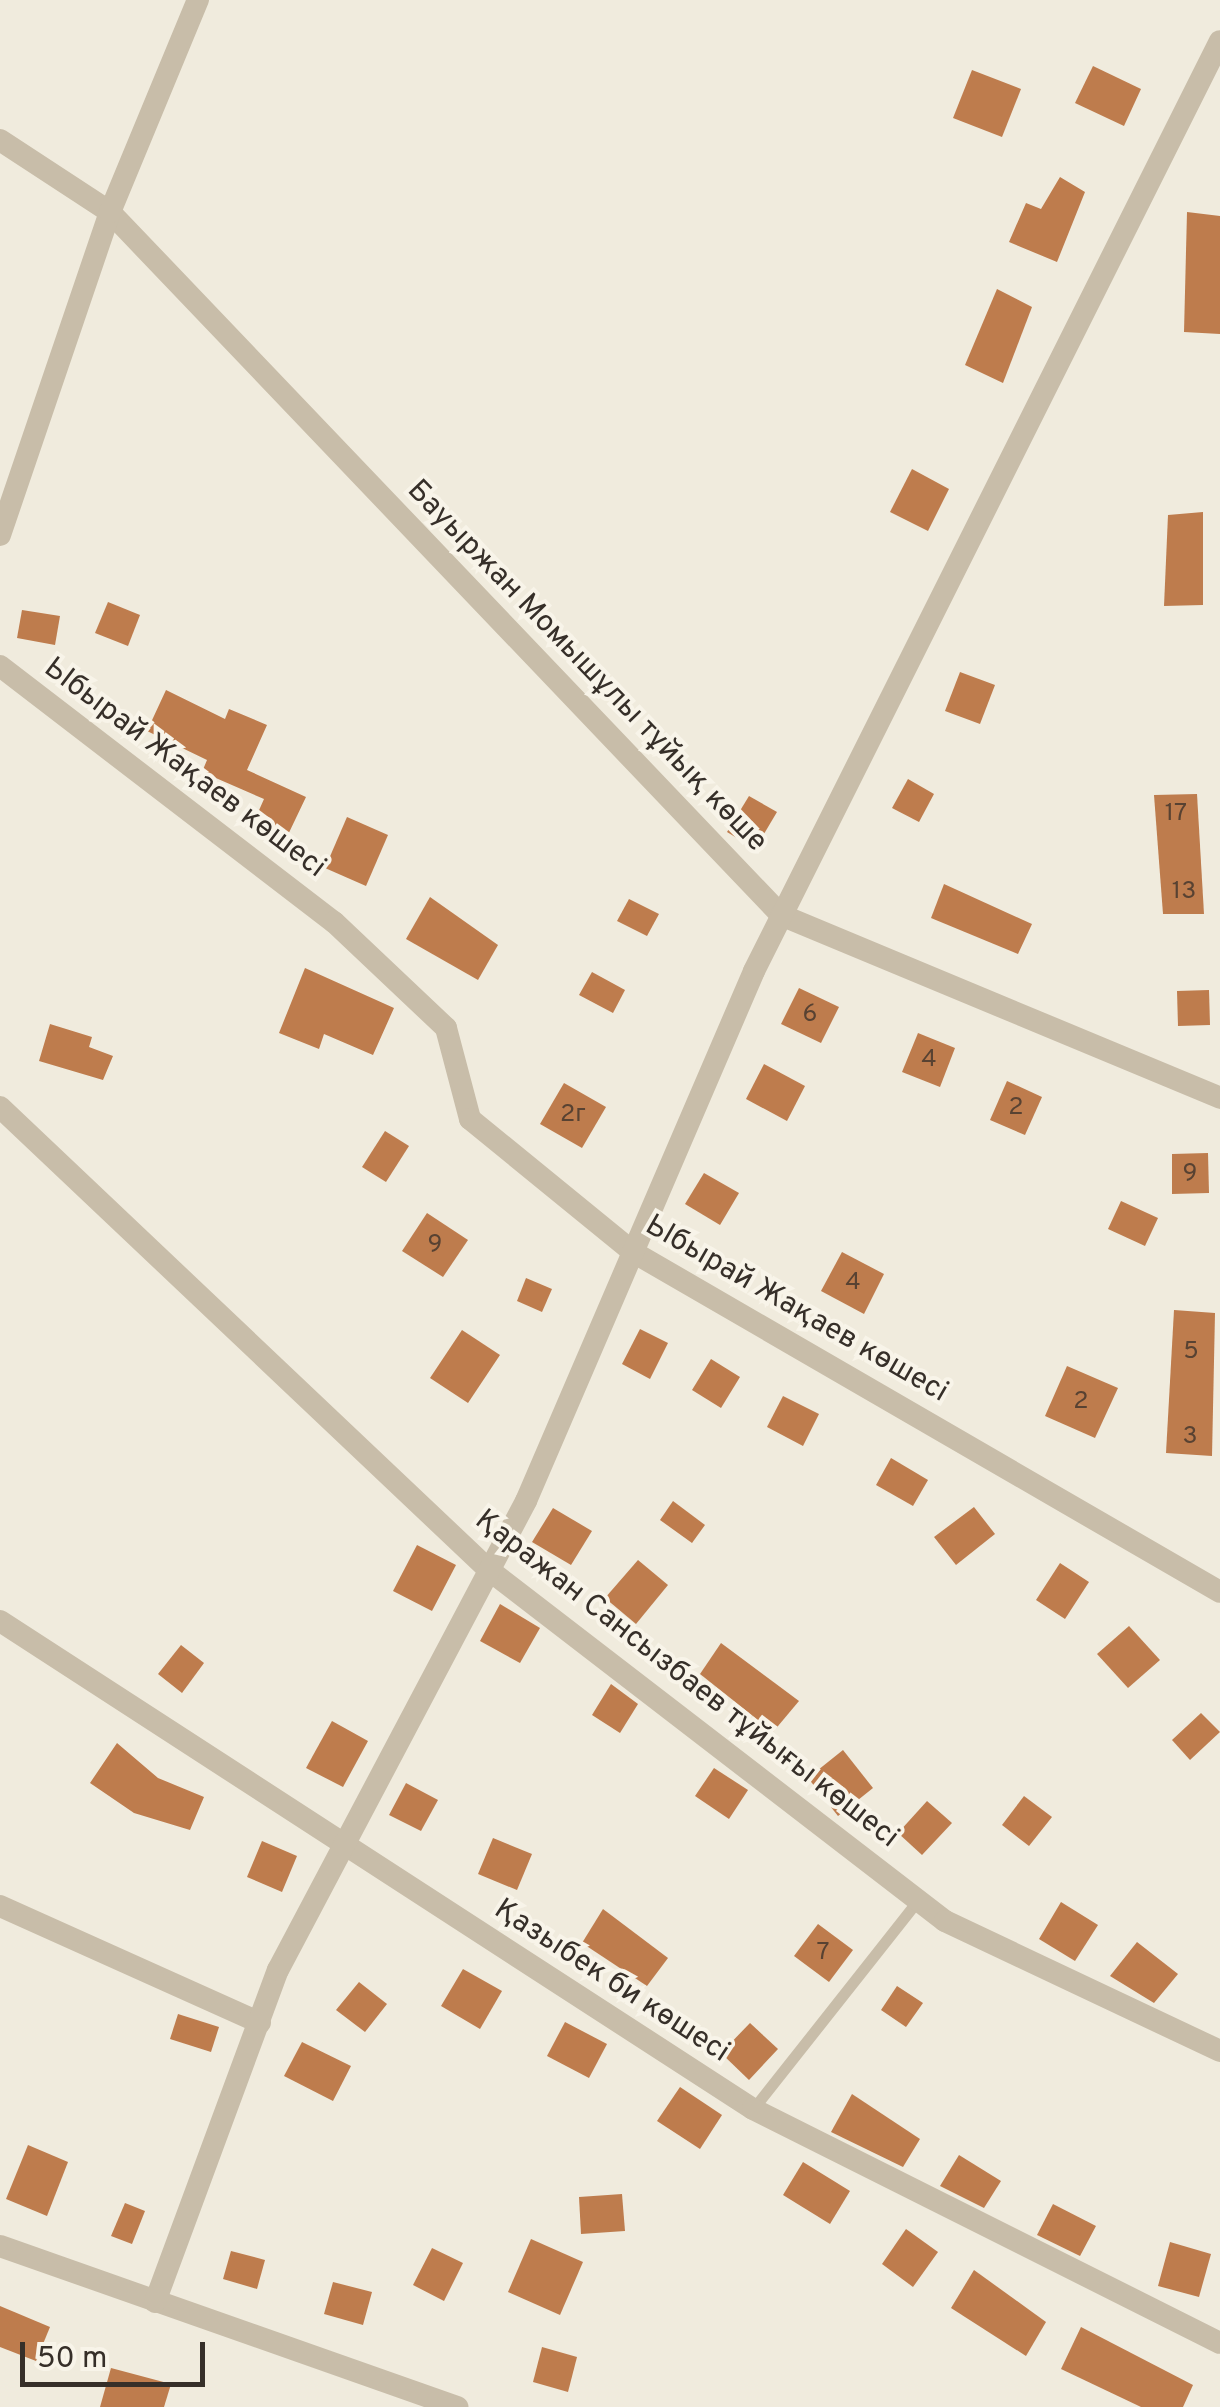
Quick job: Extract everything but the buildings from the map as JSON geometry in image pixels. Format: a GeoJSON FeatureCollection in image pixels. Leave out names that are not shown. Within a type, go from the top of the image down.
{"type":"FeatureCollection","features":[{"type":"Feature","properties":{"kind":"street"},"geometry":{"type":"LineString","coordinates":[[0,536],[110,212],[198,0]]}},
{"type":"Feature","properties":{"kind":"street"},"geometry":{"type":"LineString","coordinates":[[155,2302],[260,2023],[341,1845],[488,1570],[781,916],[1220,41]]}},
{"type":"Feature","properties":{"kind":"street","name":"Бауыржан Момышұлы тұйық көше"},"geometry":{"type":"LineString","coordinates":[[0,140],[110,212],[781,916],[1220,1098]]}},
{"type":"Feature","properties":{"kind":"street","name":"Ыбырай Жақаев көшесі"},"geometry":{"type":"LineString","coordinates":[[0,666],[334,922],[446,1028],[470,1119],[633,1252],[1220,1592]]}},
{"type":"Feature","properties":{"kind":"street","name":"Қаражан Сансызбаев тұйығы көшесі"},"geometry":{"type":"LineString","coordinates":[[0,1106],[488,1570],[945,1922],[1220,2051]]}},
{"type":"Feature","properties":{"kind":"street","name":"Қазыбек би көшесі"},"geometry":{"type":"LineString","coordinates":[[0,1621],[341,1845],[754,2108],[1220,2343]]}},
{"type":"Feature","properties":{"kind":"street"},"geometry":{"type":"LineString","coordinates":[[0,1906],[260,2023]]}},
{"type":"Feature","properties":{"kind":"street"},"geometry":{"type":"LineString","coordinates":[[0,2246],[458,2407]]}},
{"type":"Feature","properties":{"kind":"lane"},"geometry":{"type":"LineString","coordinates":[[754,2108],[918,1900]]}}]}
